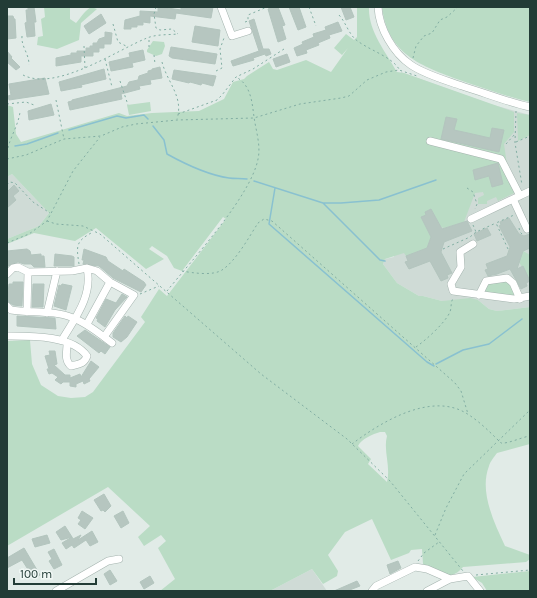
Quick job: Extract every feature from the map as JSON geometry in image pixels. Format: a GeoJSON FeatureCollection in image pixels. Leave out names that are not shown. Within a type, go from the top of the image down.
{"type":"FeatureCollection","features":[{"type":"Feature","properties":{"kind":"street"},"geometry":{"type":"LineString","coordinates":[[221,7],[232,36],[248,31]]}},
{"type":"Feature","properties":{"kind":"street"},"geometry":{"type":"LineString","coordinates":[[378,7],[382,24],[389,39],[410,64],[430,74],[502,100],[530,107]]}},
{"type":"Feature","properties":{"kind":"street"},"geometry":{"type":"LineString","coordinates":[[430,141],[501,158],[519,196],[527,229]]}},
{"type":"Feature","properties":{"kind":"street"},"geometry":{"type":"LineString","coordinates":[[471,220],[530,191]]}},
{"type":"Feature","properties":{"kind":"street"},"geometry":{"type":"LineString","coordinates":[[473,244],[460,252],[461,267],[451,288],[453,291],[459,293],[520,299],[530,296]]}},
{"type":"Feature","properties":{"kind":"street"},"geometry":{"type":"LineString","coordinates":[[7,275],[13,268],[18,267],[28,272],[76,271],[83,268],[101,273],[110,282],[134,295],[104,337]]}},
{"type":"Feature","properties":{"kind":"street"},"geometry":{"type":"LineString","coordinates":[[7,336],[37,336],[64,342],[81,308],[88,289],[83,268]]}},
{"type":"Feature","properties":{"kind":"street"},"geometry":{"type":"LineString","coordinates":[[47,314],[57,271]]}},
{"type":"Feature","properties":{"kind":"street"},"geometry":{"type":"LineString","coordinates":[[27,312],[28,272]]}},
{"type":"Feature","properties":{"kind":"street"},"geometry":{"type":"LineString","coordinates":[[479,295],[486,281],[507,278],[513,283],[520,299]]}},
{"type":"Feature","properties":{"kind":"street"},"geometry":{"type":"LineString","coordinates":[[87,324],[110,282]]}},
{"type":"Feature","properties":{"kind":"street"},"geometry":{"type":"LineString","coordinates":[[7,306],[11,310],[75,318],[82,324],[87,324],[112,343]]}},
{"type":"Feature","properties":{"kind":"street"},"geometry":{"type":"LineString","coordinates":[[56,591],[108,561],[119,559]]}},
{"type":"Feature","properties":{"kind":"street"},"geometry":{"type":"LineString","coordinates":[[372,591],[376,586],[415,567],[427,569],[450,579]]}},
{"type":"Feature","properties":{"kind":"street"},"geometry":{"type":"LineString","coordinates":[[427,591],[450,579],[468,576],[480,591]]}},
{"type":"Feature","properties":{"kind":"path"},"geometry":{"type":"LineString","coordinates":[[23,75],[32,79],[52,77],[84,68],[150,37],[178,34],[172,29],[160,30],[156,28],[154,14],[156,7]]}},
{"type":"Feature","properties":{"kind":"path"},"geometry":{"type":"LineString","coordinates":[[245,22],[248,20],[248,15],[268,7]]}},
{"type":"Feature","properties":{"kind":"path"},"geometry":{"type":"LineString","coordinates":[[309,7],[316,26]]}},
{"type":"Feature","properties":{"kind":"path"},"geometry":{"type":"LineString","coordinates":[[410,64],[416,46],[424,36],[432,33],[440,20],[447,17],[458,7]]}},
{"type":"Feature","properties":{"kind":"path"},"geometry":{"type":"LineString","coordinates":[[339,16],[354,37],[363,45],[394,62],[399,70]]}},
{"type":"Feature","properties":{"kind":"path"},"geometry":{"type":"LineString","coordinates":[[113,24],[118,42],[128,47]]}},
{"type":"Feature","properties":{"kind":"path"},"geometry":{"type":"LineString","coordinates":[[22,36],[23,45],[29,54],[29,65]]}},
{"type":"Feature","properties":{"kind":"path"},"geometry":{"type":"LineString","coordinates":[[149,47],[150,37]]}},
{"type":"Feature","properties":{"kind":"path"},"geometry":{"type":"LineString","coordinates":[[216,71],[222,68],[220,49],[224,38]]}},
{"type":"Feature","properties":{"kind":"path"},"geometry":{"type":"LineString","coordinates":[[84,46],[84,68]]}},
{"type":"Feature","properties":{"kind":"path"},"geometry":{"type":"LineString","coordinates":[[178,114],[216,100],[222,95],[236,77],[253,69],[284,48]]}},
{"type":"Feature","properties":{"kind":"path"},"geometry":{"type":"LineString","coordinates":[[154,55],[155,64]]}},
{"type":"Feature","properties":{"kind":"path"},"geometry":{"type":"LineString","coordinates":[[105,58],[112,87]]}},
{"type":"Feature","properties":{"kind":"path"},"geometry":{"type":"LineString","coordinates":[[162,62],[165,72],[178,97],[178,114],[176,120]]}},
{"type":"Feature","properties":{"kind":"path"},"geometry":{"type":"LineString","coordinates":[[7,159],[26,155],[64,140],[101,136],[122,127],[136,124],[176,120],[254,118],[300,104],[349,96],[376,76],[399,70],[420,77]]}},
{"type":"Feature","properties":{"kind":"path"},"geometry":{"type":"LineString","coordinates":[[167,292],[251,182],[258,159],[258,138],[252,101],[248,91],[236,77]]}},
{"type":"Feature","properties":{"kind":"path"},"geometry":{"type":"LineString","coordinates":[[120,81],[128,105]]}},
{"type":"Feature","properties":{"kind":"path"},"geometry":{"type":"LineString","coordinates":[[56,100],[64,140]]}},
{"type":"Feature","properties":{"kind":"path"},"geometry":{"type":"LineString","coordinates":[[7,104],[26,102],[34,105]]}},
{"type":"Feature","properties":{"kind":"path"},"geometry":{"type":"LineString","coordinates":[[516,110],[515,142],[519,196]]}},
{"type":"Feature","properties":{"kind":"path"},"geometry":{"type":"LineString","coordinates":[[7,153],[8,144],[18,123],[20,112]]}},
{"type":"Feature","properties":{"kind":"path"},"geometry":{"type":"LineString","coordinates":[[506,144],[509,138],[516,134]]}},
{"type":"Feature","properties":{"kind":"path"},"geometry":{"type":"LineString","coordinates":[[7,243],[29,234],[46,220],[73,171],[101,136]]}},
{"type":"Feature","properties":{"kind":"path"},"geometry":{"type":"LineString","coordinates":[[515,142],[530,136]]}},
{"type":"Feature","properties":{"kind":"path"},"geometry":{"type":"LineString","coordinates":[[7,185],[10,182],[16,182],[33,202],[50,214]]}},
{"type":"Feature","properties":{"kind":"path"},"geometry":{"type":"LineString","coordinates":[[467,188],[473,192],[477,204],[471,220],[476,232]]}},
{"type":"Feature","properties":{"kind":"path"},"geometry":{"type":"LineString","coordinates":[[443,249],[518,213]]}},
{"type":"Feature","properties":{"kind":"path"},"geometry":{"type":"LineString","coordinates":[[182,272],[203,273],[222,270],[228,265],[258,223],[268,219],[416,347],[459,387],[468,414]]}},
{"type":"Feature","properties":{"kind":"path"},"geometry":{"type":"LineString","coordinates":[[46,220],[56,224],[83,226],[94,231],[261,374],[352,444],[390,481],[468,576],[530,570]]}},
{"type":"Feature","properties":{"kind":"path"},"geometry":{"type":"LineString","coordinates":[[496,223],[508,249]]}},
{"type":"Feature","properties":{"kind":"path"},"geometry":{"type":"LineString","coordinates":[[83,268],[78,245],[80,240],[94,231]]}},
{"type":"Feature","properties":{"kind":"path"},"geometry":{"type":"LineString","coordinates":[[134,295],[160,286]]}},
{"type":"Feature","properties":{"kind":"path"},"geometry":{"type":"LineString","coordinates":[[416,347],[437,328],[449,312],[451,301],[459,293]]}},
{"type":"Feature","properties":{"kind":"path"},"geometry":{"type":"LineString","coordinates":[[352,444],[390,420],[429,406],[452,408],[468,414],[498,440],[505,444],[513,440],[530,436]]}},
{"type":"Feature","properties":{"kind":"path"},"geometry":{"type":"LineString","coordinates":[[435,536],[446,508],[464,474],[530,410]]}},
{"type":"Feature","properties":{"kind":"path"},"geometry":{"type":"LineString","coordinates":[[415,567],[424,553],[440,541]]}},
{"type":"Feature","properties":{"kind":"shaded area"},"geometry":{"type":"Polygon","coordinates":[[[401,72],[490,104],[530,115],[530,307],[497,311],[489,309],[478,300],[442,301],[419,296],[397,283],[383,264],[385,259],[394,257],[401,72]]]}},
{"type":"Feature","properties":{"kind":"shaded area"},"geometry":{"type":"Polygon","coordinates":[[[12,174],[49,213],[39,226],[7,239],[7,177],[12,174]]]}},
{"type":"Feature","properties":{"kind":"shaded area"},"geometry":{"type":"Polygon","coordinates":[[[312,569],[327,591],[270,591],[312,569]]]}},
{"type":"Feature","properties":{"kind":"green space"},"geometry":{"type":"Polygon","coordinates":[[[44,7],[70,7],[70,19],[76,23],[91,7],[97,9],[81,23],[79,40],[57,49],[37,45],[38,37],[43,36],[41,19],[45,17],[44,7]]]}},
{"type":"Feature","properties":{"kind":"green space"},"geometry":{"type":"Polygon","coordinates":[[[357,7],[369,7],[371,24],[383,49],[397,72],[404,73],[514,112],[514,132],[504,144],[508,172],[515,190],[514,193],[498,201],[496,197],[487,201],[487,204],[478,204],[478,198],[484,195],[483,192],[475,193],[464,222],[444,228],[441,227],[431,209],[425,212],[426,215],[421,217],[431,237],[427,248],[406,256],[404,253],[385,259],[383,264],[397,283],[419,296],[442,301],[470,298],[478,300],[489,309],[497,311],[530,307],[530,444],[497,453],[490,464],[486,476],[486,486],[492,517],[505,546],[530,555],[530,559],[526,562],[463,567],[458,572],[449,575],[439,573],[423,564],[422,549],[411,550],[409,553],[391,560],[372,519],[345,532],[328,555],[338,571],[337,576],[323,584],[312,569],[270,591],[160,591],[175,579],[158,548],[166,541],[161,535],[144,546],[138,537],[150,526],[108,487],[7,546],[7,341],[30,340],[32,364],[41,385],[58,396],[71,398],[85,397],[93,392],[145,322],[141,317],[159,289],[167,296],[226,219],[223,217],[182,271],[174,268],[167,256],[152,246],[149,249],[164,259],[146,269],[96,228],[75,241],[34,233],[7,244],[7,239],[39,226],[49,213],[12,174],[7,177],[7,105],[13,107],[16,134],[21,142],[119,113],[127,116],[152,113],[199,111],[224,99],[233,82],[244,79],[269,62],[273,69],[277,70],[306,60],[331,72],[348,48],[342,55],[334,48],[346,34],[354,40],[357,37],[357,7]],[[380,432],[368,437],[358,446],[371,459],[368,464],[387,482],[387,436],[385,432],[380,432]]]}},
{"type":"Feature","properties":{"kind":"green space"},"geometry":{"type":"Polygon","coordinates":[[[382,7],[530,7],[530,102],[450,77],[411,58],[400,49],[392,38],[386,24],[382,7]]]}},
{"type":"Feature","properties":{"kind":"green space"},"geometry":{"type":"Polygon","coordinates":[[[153,41],[164,42],[165,46],[162,54],[156,56],[147,52],[153,41]]]}},
{"type":"Feature","properties":{"kind":"green space"},"geometry":{"type":"Polygon","coordinates":[[[150,102],[151,111],[129,115],[127,105],[150,102]]]}},
{"type":"Feature","properties":{"kind":"green space"},"geometry":{"type":"Polygon","coordinates":[[[517,113],[530,115],[530,135],[518,141],[517,113]]]}},
{"type":"Feature","properties":{"kind":"green space"},"geometry":{"type":"Polygon","coordinates":[[[523,251],[530,255],[530,280],[519,262],[523,251]]]}},
{"type":"Feature","properties":{"kind":"green space"},"geometry":{"type":"Polygon","coordinates":[[[509,281],[517,297],[485,294],[483,288],[486,283],[509,281]]]}},
{"type":"Feature","properties":{"kind":"green space"},"geometry":{"type":"Polygon","coordinates":[[[530,571],[530,591],[487,591],[482,583],[472,577],[530,571]]]}},
{"type":"Feature","properties":{"kind":"building"},"geometry":{"type":"Polygon","coordinates":[[[28,7],[34,7],[36,22],[34,22],[35,36],[27,37],[25,23],[27,22],[26,10],[28,10],[28,7]]]}},
{"type":"Feature","properties":{"kind":"building"},"geometry":{"type":"Polygon","coordinates":[[[161,7],[181,10],[181,7],[213,7],[211,18],[176,13],[175,19],[150,16],[150,23],[143,22],[143,25],[131,27],[131,29],[124,29],[125,20],[140,16],[140,11],[158,12],[158,8],[161,7]]]}},
{"type":"Feature","properties":{"kind":"building"},"geometry":{"type":"Polygon","coordinates":[[[278,7],[285,25],[282,26],[286,39],[278,42],[268,9],[278,7]]]}},
{"type":"Feature","properties":{"kind":"building"},"geometry":{"type":"Polygon","coordinates":[[[289,7],[299,7],[306,27],[298,30],[289,7]]]}},
{"type":"Feature","properties":{"kind":"building"},"geometry":{"type":"Polygon","coordinates":[[[341,7],[350,7],[354,17],[346,20],[341,7]]]}},
{"type":"Feature","properties":{"kind":"building"},"geometry":{"type":"Polygon","coordinates":[[[101,14],[106,23],[89,34],[84,26],[101,14]]]}},
{"type":"Feature","properties":{"kind":"building"},"geometry":{"type":"Polygon","coordinates":[[[7,16],[13,16],[15,19],[16,38],[7,39],[7,16]]]}},
{"type":"Feature","properties":{"kind":"building"},"geometry":{"type":"Polygon","coordinates":[[[254,19],[263,49],[269,49],[271,54],[266,56],[265,54],[253,58],[254,60],[233,66],[231,61],[259,51],[249,21],[254,19]]]}},
{"type":"Feature","properties":{"kind":"building"},"geometry":{"type":"Polygon","coordinates":[[[338,22],[342,31],[329,35],[330,38],[318,43],[319,45],[306,50],[307,53],[297,56],[294,48],[303,44],[302,42],[314,37],[313,34],[326,30],[325,27],[338,22]]]}},
{"type":"Feature","properties":{"kind":"building"},"geometry":{"type":"Polygon","coordinates":[[[195,26],[220,30],[218,46],[192,42],[195,26]]]}},
{"type":"Feature","properties":{"kind":"building"},"geometry":{"type":"Polygon","coordinates":[[[105,32],[112,33],[111,44],[104,44],[104,48],[99,48],[99,52],[93,52],[93,56],[81,56],[81,62],[56,66],[56,58],[71,55],[71,53],[77,53],[77,51],[86,51],[86,48],[90,48],[90,46],[93,46],[93,43],[97,43],[99,39],[105,37],[105,32]]]}},
{"type":"Feature","properties":{"kind":"building"},"geometry":{"type":"Polygon","coordinates":[[[171,47],[217,54],[215,64],[172,58],[169,56],[171,47]]]}},
{"type":"Feature","properties":{"kind":"building"},"geometry":{"type":"Polygon","coordinates":[[[143,50],[145,60],[132,63],[133,67],[111,71],[109,62],[130,57],[129,53],[143,50]]]}},
{"type":"Feature","properties":{"kind":"building"},"geometry":{"type":"Polygon","coordinates":[[[7,51],[12,57],[11,58],[20,67],[16,70],[7,62],[7,51]]]}},
{"type":"Feature","properties":{"kind":"building"},"geometry":{"type":"Polygon","coordinates":[[[287,54],[290,62],[276,67],[273,59],[287,54]]]}},
{"type":"Feature","properties":{"kind":"building"},"geometry":{"type":"Polygon","coordinates":[[[160,67],[162,78],[150,80],[151,84],[139,86],[140,89],[121,94],[122,99],[70,110],[68,102],[72,100],[127,86],[129,82],[138,80],[139,76],[148,73],[148,71],[152,69],[160,67]]]}},
{"type":"Feature","properties":{"kind":"building"},"geometry":{"type":"Polygon","coordinates":[[[104,69],[106,79],[81,85],[82,87],[61,91],[59,82],[104,69]]]}},
{"type":"Feature","properties":{"kind":"building"},"geometry":{"type":"Polygon","coordinates":[[[174,70],[216,76],[213,86],[202,83],[201,85],[172,79],[174,70]]]}},
{"type":"Feature","properties":{"kind":"building"},"geometry":{"type":"Polygon","coordinates":[[[45,78],[49,94],[9,100],[8,96],[11,95],[9,84],[45,78]]]}},
{"type":"Feature","properties":{"kind":"building"},"geometry":{"type":"Polygon","coordinates":[[[51,104],[54,115],[29,120],[28,111],[51,104]]]}},
{"type":"Feature","properties":{"kind":"building"},"geometry":{"type":"Polygon","coordinates":[[[446,117],[457,119],[454,130],[490,138],[492,128],[504,130],[499,152],[441,139],[446,117]]]}},
{"type":"Feature","properties":{"kind":"building"},"geometry":{"type":"Polygon","coordinates":[[[498,163],[503,184],[492,187],[489,176],[475,180],[473,170],[498,163]]]}},
{"type":"Feature","properties":{"kind":"building"},"geometry":{"type":"Polygon","coordinates":[[[14,185],[19,191],[13,196],[16,200],[7,208],[7,192],[14,185]]]}},
{"type":"Feature","properties":{"kind":"building"},"geometry":{"type":"Polygon","coordinates":[[[431,209],[442,229],[467,221],[472,231],[444,242],[441,252],[452,273],[447,275],[448,278],[441,281],[430,261],[409,269],[405,262],[408,261],[406,256],[427,248],[431,237],[421,217],[426,215],[425,212],[431,209]]]}},
{"type":"Feature","properties":{"kind":"building"},"geometry":{"type":"Polygon","coordinates":[[[509,218],[519,234],[524,236],[530,234],[530,248],[523,251],[517,269],[523,266],[530,281],[526,283],[527,286],[521,289],[510,269],[488,276],[485,270],[488,269],[486,264],[507,256],[510,247],[499,226],[501,225],[500,222],[509,218]]]}},
{"type":"Feature","properties":{"kind":"building"},"geometry":{"type":"Polygon","coordinates":[[[487,228],[491,235],[477,241],[474,234],[487,228]]]}},
{"type":"Feature","properties":{"kind":"building"},"geometry":{"type":"Polygon","coordinates":[[[27,249],[30,251],[31,255],[41,254],[41,256],[44,256],[45,267],[34,267],[31,264],[18,262],[8,266],[7,251],[27,249]]]}},
{"type":"Feature","properties":{"kind":"building"},"geometry":{"type":"Polygon","coordinates":[[[84,249],[106,257],[108,261],[123,271],[124,269],[144,282],[146,285],[141,292],[113,278],[99,266],[83,264],[84,260],[82,260],[84,249]]]}},
{"type":"Feature","properties":{"kind":"building"},"geometry":{"type":"Polygon","coordinates":[[[55,254],[74,257],[74,266],[54,266],[55,254]]]}},
{"type":"Feature","properties":{"kind":"building"},"geometry":{"type":"Polygon","coordinates":[[[13,282],[23,282],[22,306],[13,305],[7,301],[9,284],[13,284],[13,282]]]}},
{"type":"Feature","properties":{"kind":"building"},"geometry":{"type":"Polygon","coordinates":[[[33,284],[44,284],[43,307],[32,307],[33,284]]]}},
{"type":"Feature","properties":{"kind":"building"},"geometry":{"type":"Polygon","coordinates":[[[62,284],[72,286],[66,310],[54,306],[59,285],[61,286],[62,284]]]}},
{"type":"Feature","properties":{"kind":"building"},"geometry":{"type":"Polygon","coordinates":[[[122,294],[127,297],[115,310],[105,327],[97,321],[98,319],[96,318],[106,299],[116,303],[122,294]]]}},
{"type":"Feature","properties":{"kind":"building"},"geometry":{"type":"Polygon","coordinates":[[[17,316],[55,318],[56,329],[17,326],[17,316]]]}},
{"type":"Feature","properties":{"kind":"building"},"geometry":{"type":"Polygon","coordinates":[[[125,316],[127,318],[128,316],[137,322],[127,337],[121,342],[113,337],[113,333],[125,316]]]}},
{"type":"Feature","properties":{"kind":"building"},"geometry":{"type":"Polygon","coordinates":[[[85,330],[110,347],[105,354],[101,351],[99,353],[77,336],[85,330]]]}},
{"type":"Feature","properties":{"kind":"building"},"geometry":{"type":"Polygon","coordinates":[[[49,351],[55,351],[57,364],[54,365],[65,375],[70,375],[70,378],[80,374],[81,377],[91,361],[99,367],[89,379],[90,381],[84,384],[83,381],[76,384],[76,387],[70,386],[70,382],[63,382],[61,384],[55,380],[58,377],[52,373],[49,374],[47,369],[49,369],[45,356],[50,355],[49,351]]]}},
{"type":"Feature","properties":{"kind":"building"},"geometry":{"type":"Polygon","coordinates":[[[104,494],[111,506],[105,512],[103,510],[101,511],[94,500],[104,494]]]}},
{"type":"Feature","properties":{"kind":"building"},"geometry":{"type":"Polygon","coordinates":[[[82,511],[93,518],[85,529],[78,524],[81,520],[78,518],[82,511]]]}},
{"type":"Feature","properties":{"kind":"building"},"geometry":{"type":"Polygon","coordinates":[[[123,511],[129,523],[121,528],[114,516],[123,511]]]}},
{"type":"Feature","properties":{"kind":"building"},"geometry":{"type":"Polygon","coordinates":[[[65,526],[72,537],[61,540],[56,532],[65,526]]]}},
{"type":"Feature","properties":{"kind":"building"},"geometry":{"type":"Polygon","coordinates":[[[92,531],[98,542],[90,546],[86,540],[74,548],[72,545],[66,549],[62,543],[72,537],[73,539],[81,535],[78,540],[92,531]]]}},
{"type":"Feature","properties":{"kind":"building"},"geometry":{"type":"Polygon","coordinates":[[[47,535],[50,543],[35,547],[32,539],[47,535]]]}},
{"type":"Feature","properties":{"kind":"building"},"geometry":{"type":"Polygon","coordinates":[[[24,548],[40,575],[34,579],[22,560],[7,568],[7,558],[24,548]]]}},
{"type":"Feature","properties":{"kind":"building"},"geometry":{"type":"Polygon","coordinates":[[[54,549],[62,565],[54,569],[49,561],[52,559],[48,552],[54,549]]]}},
{"type":"Feature","properties":{"kind":"building"},"geometry":{"type":"Polygon","coordinates":[[[398,561],[401,568],[390,574],[387,565],[398,561]]]}},
{"type":"Feature","properties":{"kind":"building"},"geometry":{"type":"Polygon","coordinates":[[[110,570],[117,581],[110,585],[104,574],[110,570]]]}},
{"type":"Feature","properties":{"kind":"building"},"geometry":{"type":"Polygon","coordinates":[[[150,576],[154,583],[144,589],[140,582],[150,576]]]}},
{"type":"Feature","properties":{"kind":"building"},"geometry":{"type":"Polygon","coordinates":[[[357,581],[360,586],[347,591],[334,591],[357,581]]]}},
{"type":"Feature","properties":{"kind":"waterway"},"geometry":{"type":"LineString","coordinates":[[69,130],[117,116],[126,118],[144,115],[148,119]]}},
{"type":"Feature","properties":{"kind":"waterway"},"geometry":{"type":"LineString","coordinates":[[153,126],[164,140],[167,154],[205,172],[221,177],[247,179]]}},
{"type":"Feature","properties":{"kind":"waterway"},"geometry":{"type":"LineString","coordinates":[[15,146],[27,144],[58,133]]}},
{"type":"Feature","properties":{"kind":"waterway"},"geometry":{"type":"LineString","coordinates":[[254,181],[323,203],[341,203],[379,200],[436,180]]}},
{"type":"Feature","properties":{"kind":"waterway"},"geometry":{"type":"LineString","coordinates":[[275,188],[269,224],[427,362],[434,366]]}},
{"type":"Feature","properties":{"kind":"waterway"},"geometry":{"type":"LineString","coordinates":[[323,203],[380,260],[385,261]]}},
{"type":"Feature","properties":{"kind":"waterway"},"geometry":{"type":"LineString","coordinates":[[436,364],[463,350],[489,344],[522,319]]}}]}
